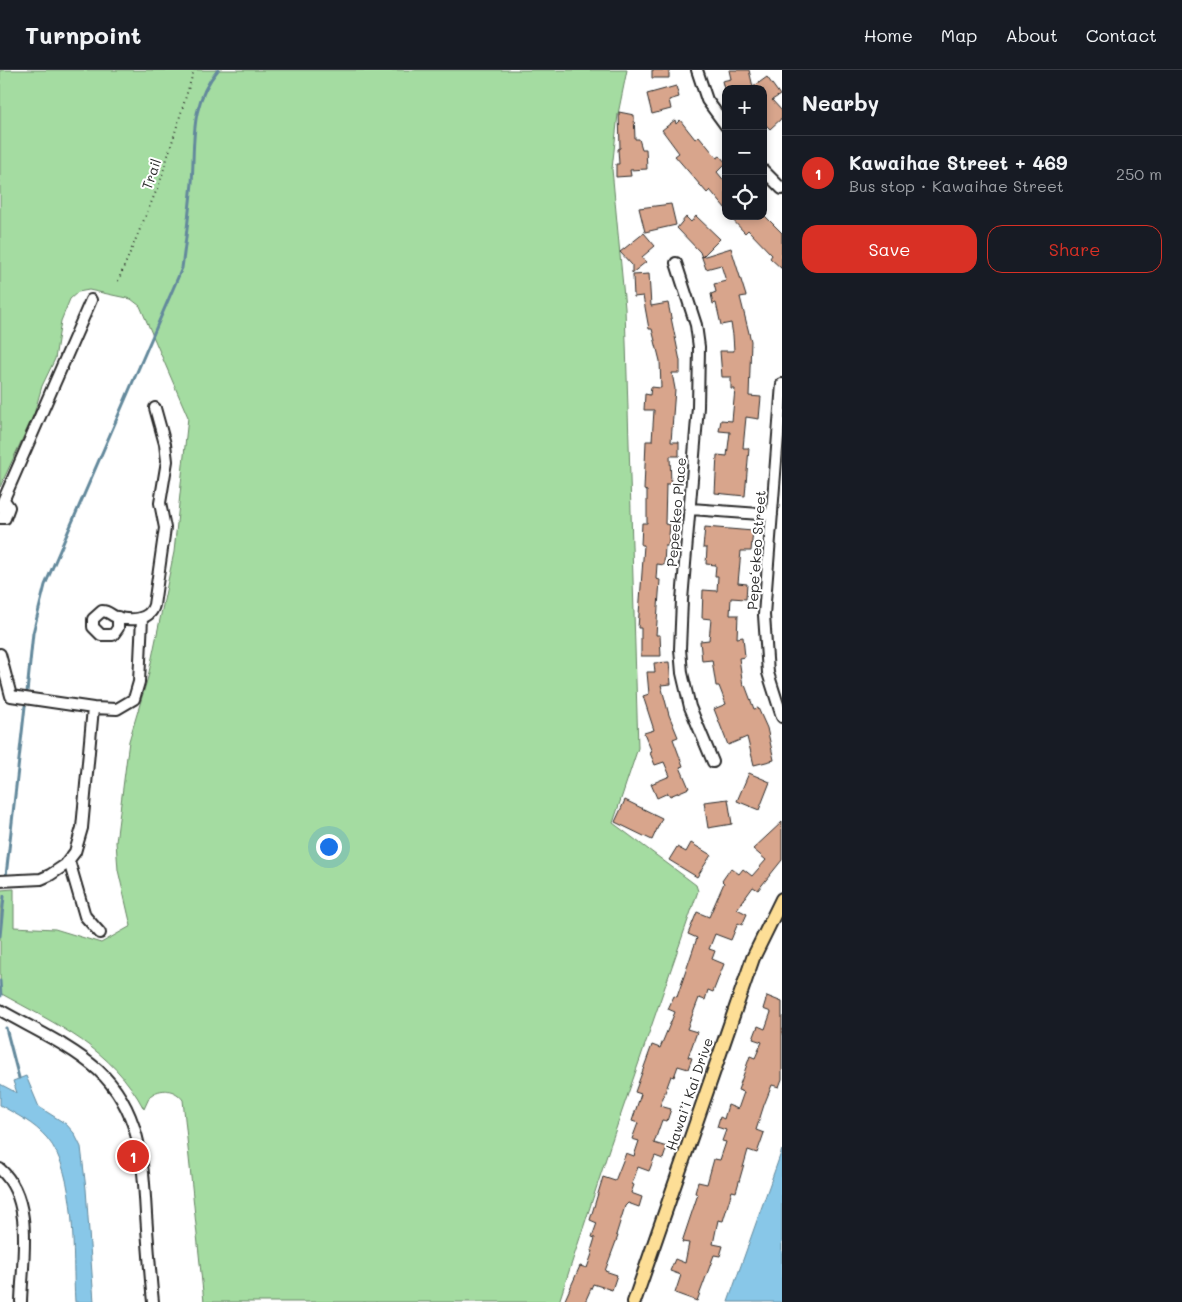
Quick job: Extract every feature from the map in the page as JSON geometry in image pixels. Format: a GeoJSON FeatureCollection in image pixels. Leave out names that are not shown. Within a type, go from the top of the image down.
{"type":"FeatureCollection","features":[{"type":"Feature","properties":{"kind":"main road","name":"Hawai’i Kai Drive"},"geometry":{"type":"LineString","coordinates":[[634,1302],[743,985],[764,932],[782,899]]}},
{"type":"Feature","properties":{"kind":"street"},"geometry":{"type":"LineString","coordinates":[[697,70],[707,100],[722,121]]}},
{"type":"Feature","properties":{"kind":"street"},"geometry":{"type":"LineString","coordinates":[[767,174],[782,190]]}},
{"type":"Feature","properties":{"kind":"street","name":"Pepeekeo Place"},"geometry":{"type":"LineString","coordinates":[[676,263],[696,324],[699,347],[691,509],[682,600],[682,673],[690,707],[712,762]]}},
{"type":"Feature","properties":{"kind":"street"},"geometry":{"type":"LineString","coordinates":[[0,518],[5,518],[8,514],[9,506],[2,504],[91,300]]}},
{"type":"Feature","properties":{"kind":"street","name":"Pepeʻekeo Street"},"geometry":{"type":"LineString","coordinates":[[782,384],[764,615],[768,673],[782,716]]}},
{"type":"Feature","properties":{"kind":"street"},"geometry":{"type":"LineString","coordinates":[[118,617],[118,628],[113,635],[105,637],[98,633],[92,623],[98,613],[106,611],[118,617],[142,618],[149,615],[153,609],[165,528],[160,503],[166,453],[155,408]]}},
{"type":"Feature","properties":{"kind":"street"},"geometry":{"type":"LineString","coordinates":[[691,509],[772,515]]}},
{"type":"Feature","properties":{"kind":"street"},"geometry":{"type":"LineString","coordinates":[[0,654],[11,696],[93,708],[117,709],[134,699],[140,682],[142,618]]}},
{"type":"Feature","properties":{"kind":"street"},"geometry":{"type":"LineString","coordinates":[[0,881],[41,879],[58,871],[76,852],[81,836],[93,708]]}},
{"type":"Feature","properties":{"kind":"street"},"geometry":{"type":"LineString","coordinates":[[69,861],[85,916],[100,933]]}},
{"type":"Feature","properties":{"kind":"street"},"geometry":{"type":"LineString","coordinates":[[0,1010],[86,1061],[108,1080],[124,1103],[136,1128],[142,1154],[152,1302]]}},
{"type":"Feature","properties":{"kind":"street"},"geometry":{"type":"LineString","coordinates":[[0,1170],[14,1186],[22,1206],[21,1302]]}},
{"type":"Feature","properties":{"kind":"path","name":"Trail"},"geometry":{"type":"LineString","coordinates":[[118,282],[160,182],[194,70]]}},
{"type":"Feature","properties":{"kind":"green space"},"geometry":{"type":"Polygon","coordinates":[[[0,70],[627,70],[618,114],[612,169],[625,308],[638,748],[613,823],[696,885],[698,891],[610,1146],[559,1302],[204,1302],[183,1100],[176,1093],[163,1090],[150,1096],[144,1109],[131,1088],[99,1054],[62,1028],[0,993],[0,890],[14,889],[14,927],[55,929],[101,943],[131,926],[118,870],[116,842],[129,741],[148,677],[174,552],[188,417],[140,306],[131,299],[89,290],[78,292],[70,299],[61,321],[55,359],[42,386],[34,414],[0,487],[0,70]]]}},
{"type":"Feature","properties":{"kind":"water"},"geometry":{"type":"Polygon","coordinates":[[[26,1076],[39,1107],[66,1124],[74,1133],[81,1147],[94,1302],[75,1302],[72,1216],[64,1172],[57,1153],[47,1138],[37,1128],[0,1105],[0,1084],[17,1093],[13,1081],[26,1076]]]}},
{"type":"Feature","properties":{"kind":"water"},"geometry":{"type":"Polygon","coordinates":[[[782,1150],[782,1302],[728,1302],[782,1150]]]}},
{"type":"Feature","properties":{"kind":"building"},"geometry":{"type":"Polygon","coordinates":[[[652,70],[669,70],[669,78],[652,78],[652,70]]]}},
{"type":"Feature","properties":{"kind":"building"},"geometry":{"type":"Polygon","coordinates":[[[729,70],[749,70],[753,85],[723,85],[722,81],[731,79],[729,70]]]}},
{"type":"Feature","properties":{"kind":"building"},"geometry":{"type":"Polygon","coordinates":[[[767,77],[780,95],[772,100],[782,111],[782,118],[770,129],[767,126],[767,85],[756,85],[767,77]]]}},
{"type":"Feature","properties":{"kind":"building"},"geometry":{"type":"Polygon","coordinates":[[[676,86],[679,97],[669,100],[671,109],[652,114],[647,94],[676,86]]]}},
{"type":"Feature","properties":{"kind":"building"},"geometry":{"type":"Polygon","coordinates":[[[619,112],[634,115],[635,139],[639,139],[642,149],[646,149],[647,169],[630,170],[631,176],[616,177],[616,164],[619,164],[618,149],[620,148],[619,112]]]}},
{"type":"Feature","properties":{"kind":"building"},"geometry":{"type":"Polygon","coordinates":[[[675,120],[676,124],[680,120],[695,139],[699,136],[717,158],[720,156],[722,158],[722,167],[717,172],[722,178],[722,204],[710,190],[707,193],[675,156],[679,153],[662,130],[675,120]]]}},
{"type":"Feature","properties":{"kind":"building"},"geometry":{"type":"Polygon","coordinates":[[[671,204],[676,225],[645,232],[639,208],[671,204]]]}},
{"type":"Feature","properties":{"kind":"building"},"geometry":{"type":"Polygon","coordinates":[[[696,216],[720,239],[702,257],[731,248],[746,296],[740,297],[751,341],[749,396],[761,397],[759,419],[746,417],[743,448],[749,448],[745,496],[715,493],[717,455],[727,456],[730,432],[719,431],[721,420],[732,421],[735,389],[731,389],[731,377],[722,377],[720,351],[734,351],[733,335],[731,323],[721,325],[716,303],[713,304],[711,294],[716,292],[714,284],[726,281],[721,265],[706,269],[700,252],[677,228],[686,217],[691,222],[696,216]]]}},
{"type":"Feature","properties":{"kind":"building"},"geometry":{"type":"Polygon","coordinates":[[[767,218],[782,233],[782,269],[770,258],[772,255],[748,230],[745,233],[733,220],[767,220],[767,218]]]}},
{"type":"Feature","properties":{"kind":"building"},"geometry":{"type":"Polygon","coordinates":[[[644,233],[655,246],[642,257],[646,262],[632,273],[632,265],[620,252],[644,233]]]}},
{"type":"Feature","properties":{"kind":"building"},"geometry":{"type":"Polygon","coordinates":[[[649,274],[651,306],[668,303],[680,361],[680,373],[672,373],[675,389],[671,442],[679,442],[679,456],[670,456],[671,484],[666,484],[665,524],[670,525],[668,546],[665,546],[664,565],[657,564],[656,579],[660,580],[656,635],[660,635],[661,656],[641,656],[641,628],[638,628],[644,545],[641,545],[642,523],[647,523],[647,491],[644,490],[646,441],[652,441],[654,410],[644,410],[645,394],[650,395],[651,387],[661,388],[660,361],[652,329],[649,329],[643,296],[634,297],[633,275],[649,274]]]}},
{"type":"Feature","properties":{"kind":"building"},"geometry":{"type":"Polygon","coordinates":[[[705,527],[753,531],[751,551],[741,551],[738,583],[747,584],[746,599],[731,598],[730,615],[738,615],[737,638],[743,637],[745,657],[739,658],[743,686],[745,685],[754,709],[758,708],[767,728],[774,760],[754,765],[747,737],[728,745],[714,709],[726,704],[719,686],[716,686],[712,660],[702,661],[700,641],[709,640],[711,619],[702,618],[703,590],[717,591],[718,576],[715,576],[716,565],[706,564],[707,548],[703,548],[705,527]]]}},
{"type":"Feature","properties":{"kind":"building"},"geometry":{"type":"Polygon","coordinates":[[[669,662],[671,684],[661,685],[669,715],[678,737],[673,739],[683,766],[680,767],[689,788],[670,796],[668,793],[657,798],[651,784],[670,776],[664,762],[655,765],[650,753],[652,752],[644,733],[654,730],[643,696],[649,694],[647,672],[655,672],[654,663],[669,662]]]}},
{"type":"Feature","properties":{"kind":"building"},"geometry":{"type":"Polygon","coordinates":[[[749,773],[770,782],[759,810],[737,801],[749,773]]]}},
{"type":"Feature","properties":{"kind":"building"},"geometry":{"type":"Polygon","coordinates":[[[728,799],[732,824],[708,828],[704,802],[728,799]]]}},
{"type":"Feature","properties":{"kind":"building"},"geometry":{"type":"Polygon","coordinates":[[[625,800],[662,818],[652,840],[615,822],[625,800]]]}},
{"type":"Feature","properties":{"kind":"building"},"geometry":{"type":"Polygon","coordinates":[[[782,822],[782,860],[758,890],[753,887],[737,909],[747,914],[742,925],[738,923],[731,940],[715,934],[709,949],[715,951],[712,959],[724,964],[713,992],[708,990],[705,1000],[699,998],[687,1029],[697,1032],[688,1057],[692,1058],[688,1069],[678,1066],[674,1077],[671,1076],[660,1106],[671,1109],[667,1121],[662,1120],[654,1143],[667,1147],[663,1159],[655,1156],[649,1171],[638,1167],[632,1184],[634,1185],[631,1193],[642,1197],[639,1207],[628,1203],[625,1206],[616,1235],[618,1236],[605,1271],[617,1275],[612,1290],[593,1284],[585,1302],[564,1302],[580,1266],[587,1268],[593,1251],[591,1251],[595,1238],[592,1237],[597,1223],[590,1220],[603,1177],[615,1181],[626,1153],[634,1156],[639,1141],[632,1139],[638,1123],[632,1121],[641,1094],[635,1092],[652,1045],[660,1048],[675,1012],[668,1009],[674,996],[677,997],[697,938],[688,934],[697,912],[709,917],[724,883],[722,881],[731,868],[739,874],[743,869],[752,876],[766,860],[753,849],[782,822]]]}},
{"type":"Feature","properties":{"kind":"building"},"geometry":{"type":"Polygon","coordinates":[[[691,843],[711,855],[697,877],[669,860],[677,847],[686,852],[691,843]]]}},
{"type":"Feature","properties":{"kind":"building"},"geometry":{"type":"Polygon","coordinates":[[[767,996],[782,1002],[782,1079],[779,1087],[772,1085],[764,1105],[756,1130],[764,1133],[757,1153],[748,1150],[736,1192],[732,1191],[723,1221],[718,1220],[713,1244],[723,1246],[720,1256],[714,1255],[697,1301],[675,1293],[681,1275],[670,1271],[675,1259],[685,1263],[689,1243],[682,1242],[698,1194],[695,1193],[698,1182],[707,1184],[714,1159],[720,1160],[726,1142],[722,1141],[726,1130],[717,1127],[720,1117],[724,1119],[728,1105],[738,1109],[744,1092],[738,1090],[750,1056],[755,1058],[762,1042],[753,1039],[758,1026],[765,1029],[771,1012],[763,1009],[767,996]]]}},
{"type":"Feature","properties":{"kind":"waterway"},"geometry":{"type":"LineString","coordinates":[[27,692],[33,633],[45,585],[182,268],[192,183],[195,124],[202,96],[218,70]]}},
{"type":"Feature","properties":{"kind":"waterway"},"geometry":{"type":"LineString","coordinates":[[6,876],[25,706]]}},
{"type":"Feature","properties":{"kind":"waterway"},"geometry":{"type":"LineString","coordinates":[[0,936],[4,896]]}},
{"type":"Feature","properties":{"kind":"waterway"},"geometry":{"type":"LineString","coordinates":[[0,981],[1,996]]}},
{"type":"Feature","properties":{"kind":"waterway"},"geometry":{"type":"LineString","coordinates":[[6,1028],[19,1078]]}},
{"type":"Feature","properties":{"kind":"place","name":"Kawaihae Street + 469"},"geometry":{"type":"Point","coordinates":[133,1156]}}]}
